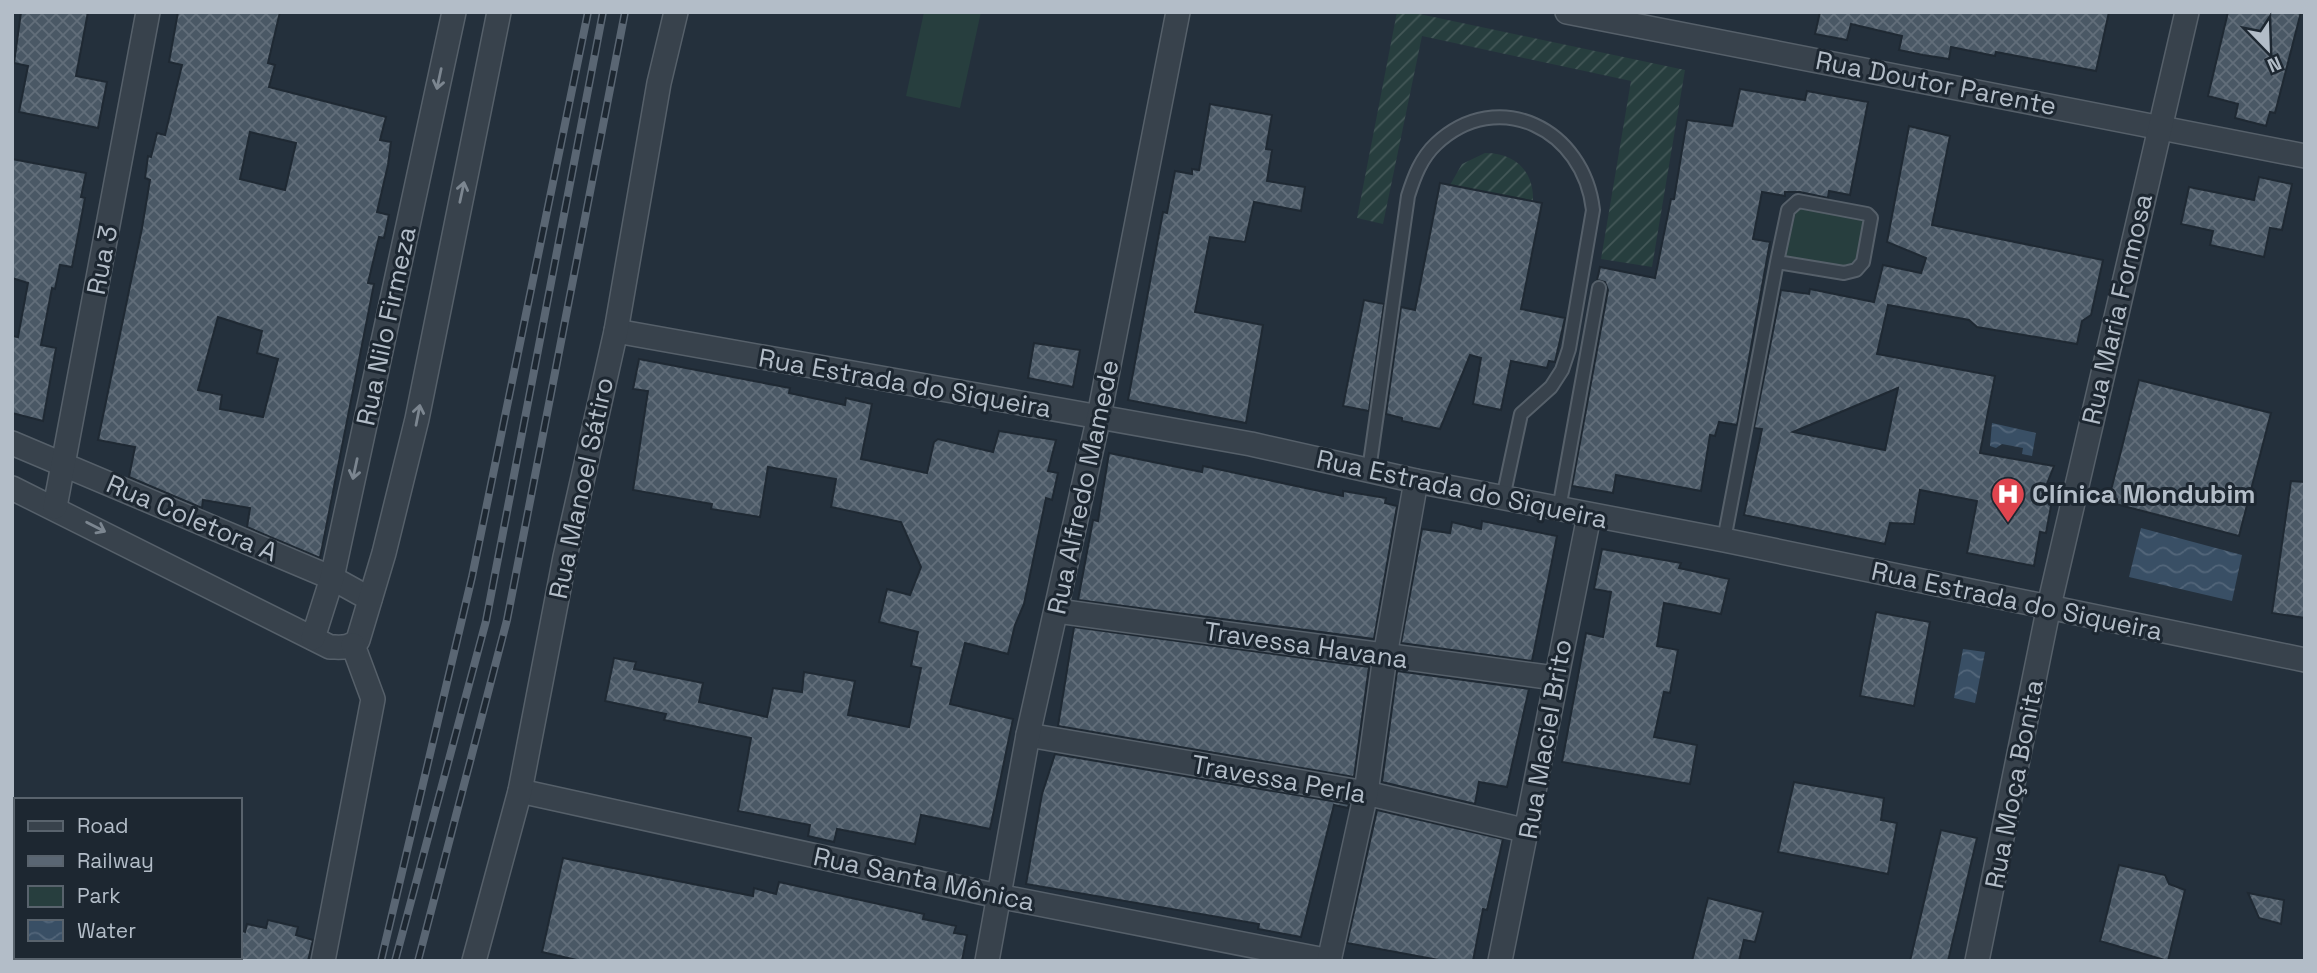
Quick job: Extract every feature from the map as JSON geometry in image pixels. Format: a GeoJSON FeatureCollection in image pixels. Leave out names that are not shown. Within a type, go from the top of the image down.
{"type":"FeatureCollection","features":[{"type":"Feature","properties":{"kind":"street","name":"Rua 3"},"geometry":{"type":"LineString","coordinates":[[55,507],[148,12]]}},
{"type":"Feature","properties":{"kind":"street","name":"Rua Nilo Firmeza"},"geometry":{"type":"LineString","coordinates":[[313,638],[331,578],[454,12]]}},
{"type":"Feature","properties":{"kind":"street","name":"Rua Nilo Firmeza"},"geometry":{"type":"LineString","coordinates":[[350,646],[358,640],[370,600],[417,419],[499,12]]}},
{"type":"Feature","properties":{"kind":"street","name":"Rua Manoel Sátiro"},"geometry":{"type":"LineString","coordinates":[[474,961],[520,791],[565,556],[616,331],[659,83],[676,12]]}},
{"type":"Feature","properties":{"kind":"street","name":"Rua Alfredo Mamede"},"geometry":{"type":"LineString","coordinates":[[987,961],[1028,736],[1099,416],[1178,12]]}},
{"type":"Feature","properties":{"kind":"street","name":"Rua Doutor Parente"},"geometry":{"type":"LineString","coordinates":[[1567,12],[2305,156]]}},
{"type":"Feature","properties":{"kind":"street","name":"Rua Maria Formosa"},"geometry":{"type":"LineString","coordinates":[[2049,607],[2187,12]]}},
{"type":"Feature","properties":{"kind":"street","name":"Rua Estrada do Siqueira"},"geometry":{"type":"LineString","coordinates":[[616,331],[1099,416],[1589,516],[1724,540],[2305,660]]}},
{"type":"Feature","properties":{"kind":"street","name":"Rua Coletora A"},"geometry":{"type":"LineString","coordinates":[[12,443],[65,463],[331,578],[370,600]]}},
{"type":"Feature","properties":{"kind":"street"},"geometry":{"type":"LineString","coordinates":[[1330,961],[1366,793],[1385,656],[1416,481]]}},
{"type":"Feature","properties":{"kind":"street","name":"Rua Coletora A"},"geometry":{"type":"LineString","coordinates":[[12,488],[55,507],[330,646],[350,646]]}},
{"type":"Feature","properties":{"kind":"street","name":"Rua Maciel Brito"},"geometry":{"type":"LineString","coordinates":[[1500,961],[1589,516]]}},
{"type":"Feature","properties":{"kind":"street","name":"Rua Moça Bonita"},"geometry":{"type":"LineString","coordinates":[[1977,961],[2049,607]]}},
{"type":"Feature","properties":{"kind":"street","name":"Travessa Havana"},"geometry":{"type":"LineString","coordinates":[[1057,611],[1555,678]]}},
{"type":"Feature","properties":{"kind":"street"},"geometry":{"type":"LineString","coordinates":[[323,961],[373,699],[350,646]]}},
{"type":"Feature","properties":{"kind":"street","name":"Travessa Perla"},"geometry":{"type":"LineString","coordinates":[[1028,736],[1366,793],[1528,831]]}},
{"type":"Feature","properties":{"kind":"street","name":"Rua Santa Mônica"},"geometry":{"type":"LineString","coordinates":[[520,791],[998,896],[1330,961]]}},
{"type":"Feature","properties":{"kind":"lane"},"geometry":{"type":"LineString","coordinates":[[1368,470],[1408,196],[1417,169],[1435,145],[1457,129],[1484,120],[1514,119],[1544,129],[1566,145],[1582,166],[1591,189],[1594,210],[1569,349],[1562,370],[1550,387],[1521,414],[1503,498]]}},
{"type":"Feature","properties":{"kind":"lane"},"geometry":{"type":"LineString","coordinates":[[1724,540],[1777,262],[1788,210],[1798,201],[1867,214],[1871,218],[1863,261],[1856,271],[1844,273],[1777,262]]}},
{"type":"Feature","properties":{"kind":"lane"},"geometry":{"type":"LineString","coordinates":[[1559,509],[1599,288]]}},
{"type":"Feature","properties":{"kind":"green space"},"geometry":{"type":"Polygon","coordinates":[[[924,12],[981,12],[960,108],[906,96],[924,12]]]}},
{"type":"Feature","properties":{"kind":"green space"},"geometry":{"type":"Polygon","coordinates":[[[1397,12],[1410,12],[1685,70],[1652,267],[1601,259],[1631,81],[1422,36],[1383,224],[1357,218],[1397,12]]]}},
{"type":"Feature","properties":{"kind":"green space"},"geometry":{"type":"Polygon","coordinates":[[[1485,153],[1505,156],[1521,166],[1530,181],[1533,201],[1450,185],[1462,164],[1485,153]]]}},
{"type":"Feature","properties":{"kind":"green space"},"geometry":{"type":"Polygon","coordinates":[[[1797,207],[1864,220],[1854,269],[1785,258],[1797,207]]]}},
{"type":"Feature","properties":{"kind":"water"},"geometry":{"type":"Polygon","coordinates":[[[1992,423],[2036,433],[2032,456],[2022,454],[2023,448],[2002,444],[1996,448],[1990,446],[1992,423]]]}},
{"type":"Feature","properties":{"kind":"water"},"geometry":{"type":"Polygon","coordinates":[[[2141,528],[2242,555],[2232,601],[2129,577],[2141,528]]]}},
{"type":"Feature","properties":{"kind":"water"},"geometry":{"type":"Polygon","coordinates":[[[1963,649],[1985,652],[1975,703],[1954,698],[1963,649]]]}},
{"type":"Feature","properties":{"kind":"building"},"geometry":{"type":"Polygon","coordinates":[[[21,12],[88,12],[76,76],[107,82],[98,128],[19,112],[28,66],[14,63],[21,12]]]}},
{"type":"Feature","properties":{"kind":"building"},"geometry":{"type":"Polygon","coordinates":[[[178,12],[280,12],[268,63],[275,65],[269,87],[386,117],[380,140],[391,142],[377,212],[389,215],[384,238],[379,237],[368,283],[374,284],[320,558],[247,527],[250,508],[203,500],[202,508],[129,477],[135,447],[98,440],[142,228],[150,180],[145,178],[148,156],[151,157],[157,133],[165,135],[182,65],[169,62],[178,12]],[[250,132],[240,179],[285,190],[296,143],[250,132]],[[218,317],[198,390],[222,395],[220,409],[263,417],[278,359],[257,353],[262,331],[218,317]]]}},
{"type":"Feature","properties":{"kind":"building"},"geometry":{"type":"Polygon","coordinates":[[[1820,12],[2109,12],[2096,71],[1996,52],[1995,56],[1951,47],[1949,59],[1923,55],[1899,50],[1902,36],[1851,24],[1847,40],[1815,34],[1820,12]]]}},
{"type":"Feature","properties":{"kind":"building"},"geometry":{"type":"Polygon","coordinates":[[[2228,12],[2301,12],[2275,113],[2270,112],[2266,126],[2235,118],[2238,104],[2208,96],[2228,12]]]}},
{"type":"Feature","properties":{"kind":"building"},"geometry":{"type":"Polygon","coordinates":[[[1740,89],[1805,100],[1807,91],[1868,102],[1850,195],[1829,191],[1828,198],[1800,192],[1785,192],[1785,196],[1762,192],[1753,239],[1770,242],[1737,425],[1719,422],[1715,436],[1710,435],[1701,491],[1616,475],[1613,493],[1572,486],[1608,290],[1605,282],[1597,280],[1600,267],[1655,278],[1671,199],[1674,199],[1687,120],[1732,126],[1740,89]]]}},
{"type":"Feature","properties":{"kind":"building"},"geometry":{"type":"Polygon","coordinates":[[[1210,104],[1272,115],[1266,149],[1272,150],[1267,181],[1305,187],[1301,211],[1254,202],[1245,242],[1210,237],[1195,312],[1263,325],[1246,423],[1128,400],[1163,212],[1167,213],[1175,171],[1192,174],[1192,169],[1199,170],[1210,104]]]}},
{"type":"Feature","properties":{"kind":"building"},"geometry":{"type":"Polygon","coordinates":[[[1909,126],[1950,136],[1932,225],[2103,260],[2091,315],[2082,321],[2077,344],[1977,327],[1969,320],[1888,305],[1877,354],[1995,376],[1980,453],[2054,466],[2045,489],[2054,490],[2046,533],[2040,532],[2034,566],[1967,553],[1977,501],[1920,490],[1914,524],[1890,523],[1885,544],[1744,515],[1762,429],[1754,428],[1781,290],[1809,294],[1810,289],[1874,302],[1883,265],[1921,273],[1926,258],[1887,242],[1909,126]],[[1898,388],[1793,432],[1885,450],[1898,388]]]}},
{"type":"Feature","properties":{"kind":"building"},"geometry":{"type":"Polygon","coordinates":[[[12,159],[86,173],[81,197],[85,198],[72,267],[60,265],[55,289],[52,288],[41,345],[56,348],[43,421],[12,413],[12,336],[18,337],[28,283],[12,278],[12,159]]]}},
{"type":"Feature","properties":{"kind":"building"},"geometry":{"type":"Polygon","coordinates":[[[2259,177],[2292,184],[2282,230],[2270,228],[2264,257],[2210,245],[2213,231],[2181,224],[2189,187],[2254,200],[2259,177]]]}},
{"type":"Feature","properties":{"kind":"building"},"geometry":{"type":"Polygon","coordinates":[[[1440,183],[1542,203],[1521,309],[1565,318],[1555,362],[1549,361],[1547,368],[1511,361],[1501,410],[1473,404],[1481,358],[1470,355],[1440,429],[1402,421],[1402,418],[1386,414],[1401,307],[1415,310],[1440,183]]]}},
{"type":"Feature","properties":{"kind":"building"},"geometry":{"type":"Polygon","coordinates":[[[1364,300],[1384,304],[1369,411],[1343,406],[1364,300]]]}},
{"type":"Feature","properties":{"kind":"building"},"geometry":{"type":"Polygon","coordinates":[[[1034,343],[1080,350],[1073,387],[1028,378],[1034,343]]]}},
{"type":"Feature","properties":{"kind":"building"},"geometry":{"type":"Polygon","coordinates":[[[639,359],[790,388],[789,393],[845,405],[846,398],[872,404],[861,459],[927,473],[934,442],[938,439],[993,452],[999,431],[1056,440],[1048,471],[1058,473],[1052,500],[1046,498],[1024,604],[1015,625],[1008,654],[965,643],[950,704],[1013,719],[990,829],[921,815],[915,844],[837,829],[834,842],[808,836],[810,825],[738,811],[751,738],[664,720],[666,714],[605,701],[614,658],[636,662],[634,669],[703,683],[699,702],[767,717],[773,688],[802,692],[804,672],[855,681],[848,715],[909,727],[921,668],[911,666],[918,632],[879,622],[887,589],[910,595],[921,567],[901,522],[831,507],[836,479],[768,467],[760,517],[711,509],[712,504],[633,490],[648,391],[633,389],[639,359]]]}},
{"type":"Feature","properties":{"kind":"building"},"geometry":{"type":"Polygon","coordinates":[[[2139,380],[2271,413],[2239,536],[2108,502],[2139,380]]]}},
{"type":"Feature","properties":{"kind":"building"},"geometry":{"type":"Polygon","coordinates":[[[1109,453],[1202,472],[1203,466],[1343,496],[1343,491],[1386,498],[1385,503],[1397,506],[1374,639],[1078,600],[1093,520],[1098,521],[1109,453]]]}},
{"type":"Feature","properties":{"kind":"building"},"geometry":{"type":"Polygon","coordinates":[[[2291,481],[2305,482],[2305,618],[2272,613],[2291,481]]]}},
{"type":"Feature","properties":{"kind":"building"},"geometry":{"type":"Polygon","coordinates":[[[1482,521],[1557,536],[1532,661],[1401,643],[1422,529],[1450,533],[1452,522],[1481,529],[1482,521]]]}},
{"type":"Feature","properties":{"kind":"building"},"geometry":{"type":"Polygon","coordinates":[[[1602,549],[1681,563],[1679,568],[1729,579],[1721,614],[1664,603],[1657,646],[1678,650],[1670,693],[1664,692],[1654,737],[1697,745],[1690,784],[1562,762],[1586,633],[1603,637],[1611,592],[1594,589],[1602,549]]]}},
{"type":"Feature","properties":{"kind":"building"},"geometry":{"type":"Polygon","coordinates":[[[1876,612],[1930,622],[1914,706],[1860,696],[1876,612]]]}},
{"type":"Feature","properties":{"kind":"building"},"geometry":{"type":"Polygon","coordinates":[[[1074,627],[1369,667],[1354,777],[1058,726],[1074,627]]]}},
{"type":"Feature","properties":{"kind":"building"},"geometry":{"type":"Polygon","coordinates":[[[1397,671],[1529,689],[1507,787],[1479,782],[1475,804],[1382,782],[1397,671]]]}},
{"type":"Feature","properties":{"kind":"building"},"geometry":{"type":"Polygon","coordinates":[[[1055,754],[1349,804],[1348,808],[1334,805],[1301,937],[1258,929],[1259,924],[1026,884],[1042,794],[1055,754]]]}},
{"type":"Feature","properties":{"kind":"building"},"geometry":{"type":"Polygon","coordinates":[[[1794,782],[1884,798],[1881,820],[1897,823],[1888,874],[1778,852],[1794,782]]]}},
{"type":"Feature","properties":{"kind":"building"},"geometry":{"type":"Polygon","coordinates":[[[1377,810],[1503,839],[1487,910],[1483,909],[1473,961],[1444,961],[1347,943],[1377,810]]]}},
{"type":"Feature","properties":{"kind":"building"},"geometry":{"type":"Polygon","coordinates":[[[1941,830],[1977,838],[1948,961],[1910,961],[1941,830]]]}},
{"type":"Feature","properties":{"kind":"building"},"geometry":{"type":"Polygon","coordinates":[[[563,858],[753,896],[754,888],[776,894],[779,882],[924,914],[923,919],[956,926],[954,933],[967,935],[962,961],[581,961],[542,952],[563,858]]]}},
{"type":"Feature","properties":{"kind":"building"},"geometry":{"type":"Polygon","coordinates":[[[2119,865],[2165,875],[2169,884],[2185,890],[2168,961],[2100,941],[2119,865]]]}},
{"type":"Feature","properties":{"kind":"building"},"geometry":{"type":"Polygon","coordinates":[[[2248,893],[2284,900],[2281,924],[2259,918],[2248,893]]]}},
{"type":"Feature","properties":{"kind":"building"},"geometry":{"type":"Polygon","coordinates":[[[1708,898],[1763,912],[1755,942],[1744,940],[1739,961],[1692,961],[1708,898]]]}},
{"type":"Feature","properties":{"kind":"building"},"geometry":{"type":"Polygon","coordinates":[[[268,920],[298,927],[296,935],[313,940],[308,961],[240,961],[242,931],[245,932],[247,924],[266,928],[268,920]]]}},
{"type":"Feature","properties":{"kind":"railway"},"geometry":{"type":"LineString","coordinates":[[381,961],[472,577],[588,12]]}},
{"type":"Feature","properties":{"kind":"railway"},"geometry":{"type":"LineString","coordinates":[[395,961],[486,621],[603,12]]}},
{"type":"Feature","properties":{"kind":"railway"},"geometry":{"type":"LineString","coordinates":[[418,961],[507,620],[625,12]]}},
{"type":"Feature","properties":{"kind":"place","name":"Clínica Mondubim"},"geometry":{"type":"Point","coordinates":[2008,524]}}]}
